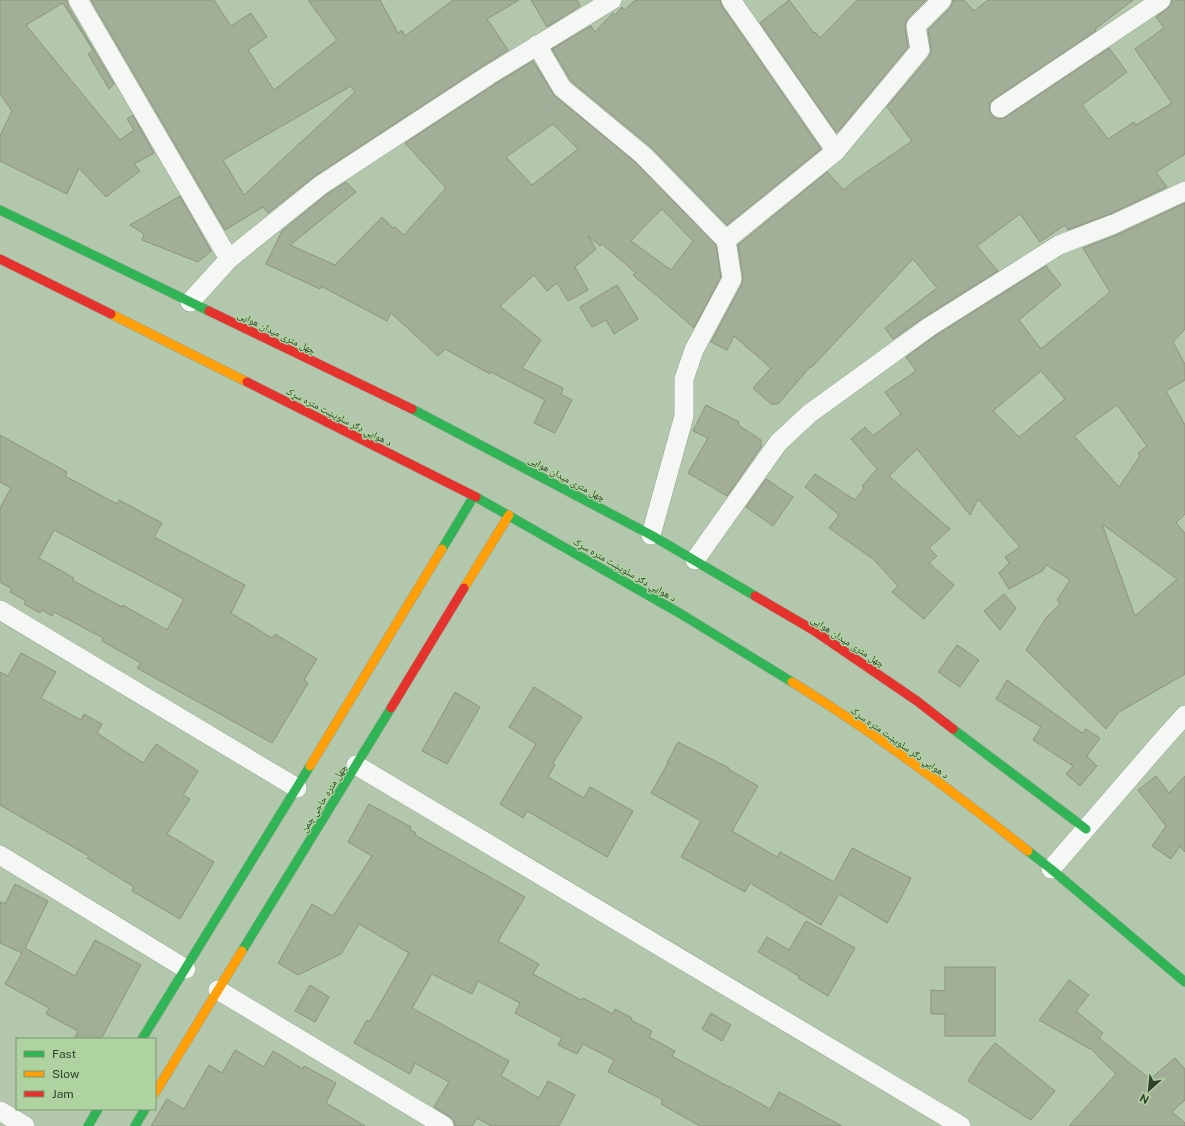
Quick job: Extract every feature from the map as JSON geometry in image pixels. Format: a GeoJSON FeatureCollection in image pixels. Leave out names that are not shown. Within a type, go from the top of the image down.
{"type":"FeatureCollection","features":[{"type":"Feature","properties":{"kind":"main road","name":"چهل متری میدان هوایی"},"geometry":{"type":"LineString","coordinates":[[0,210],[432,419],[651,535],[695,560],[812,630],[917,700],[1086,829]]}},
{"type":"Feature","properties":{"kind":"main road","name":"د هوايي ډګر سلویښت متره سړک"},"geometry":{"type":"LineString","coordinates":[[0,259],[474,496],[681,614],[820,699],[921,769],[1051,869],[1185,982]]}},
{"type":"Feature","properties":{"kind":"main road"},"geometry":{"type":"LineString","coordinates":[[143,1038],[297,788],[474,496]]}},
{"type":"Feature","properties":{"kind":"main road","name":"چهل متره حاجی چمن"},"geometry":{"type":"LineString","coordinates":[[156,1091],[509,515]]}},
{"type":"Feature","properties":{"kind":"main road"},"geometry":{"type":"LineString","coordinates":[[88,1126],[97,1110]]}},
{"type":"Feature","properties":{"kind":"main road"},"geometry":{"type":"LineString","coordinates":[[134,1126],[144,1110]]}},
{"type":"Feature","properties":{"kind":"street"},"geometry":{"type":"LineString","coordinates":[[78,0],[229,259]]}},
{"type":"Feature","properties":{"kind":"street"},"geometry":{"type":"LineString","coordinates":[[190,302],[229,259],[321,186],[489,75],[537,46],[590,5],[612,0]]}},
{"type":"Feature","properties":{"kind":"street"},"geometry":{"type":"LineString","coordinates":[[731,0],[836,151]]}},
{"type":"Feature","properties":{"kind":"street"},"geometry":{"type":"LineString","coordinates":[[726,240],[836,151],[920,50],[916,26],[942,0]]}},
{"type":"Feature","properties":{"kind":"street"},"geometry":{"type":"LineString","coordinates":[[1000,108],[1161,0]]}},
{"type":"Feature","properties":{"kind":"street"},"geometry":{"type":"LineString","coordinates":[[537,46],[562,88],[643,155],[726,240],[732,279],[694,350],[684,379],[684,416],[651,535]]}},
{"type":"Feature","properties":{"kind":"street"},"geometry":{"type":"LineString","coordinates":[[695,560],[778,444],[809,414],[930,327],[1059,244],[1114,224],[1185,191]]}},
{"type":"Feature","properties":{"kind":"street"},"geometry":{"type":"LineString","coordinates":[[0,610],[297,788]]}},
{"type":"Feature","properties":{"kind":"street"},"geometry":{"type":"LineString","coordinates":[[1051,869],[1185,715]]}},
{"type":"Feature","properties":{"kind":"street"},"geometry":{"type":"LineString","coordinates":[[356,765],[961,1126]]}},
{"type":"Feature","properties":{"kind":"street"},"geometry":{"type":"LineString","coordinates":[[0,855],[186,969]]}},
{"type":"Feature","properties":{"kind":"street"},"geometry":{"type":"LineString","coordinates":[[218,990],[444,1126]]}},
{"type":"Feature","properties":{"kind":"street"},"geometry":{"type":"LineString","coordinates":[[0,1111],[25,1126]]}},
{"type":"Feature","properties":{"kind":"building"},"geometry":{"type":"Polygon","coordinates":[[[0,0],[67,0],[68,6],[114,84],[109,89],[88,54],[93,50],[63,3],[26,25],[120,140],[134,130],[127,119],[133,115],[154,153],[134,164],[140,171],[106,197],[79,168],[67,194],[0,161],[0,136],[12,111],[0,94],[0,0]]]}},
{"type":"Feature","properties":{"kind":"building"},"geometry":{"type":"Polygon","coordinates":[[[91,0],[214,0],[231,26],[251,13],[267,37],[248,50],[274,90],[337,40],[308,0],[380,0],[398,33],[402,30],[405,36],[453,0],[519,0],[487,19],[508,50],[315,176],[268,213],[263,207],[225,230],[91,0]],[[351,86],[223,160],[244,195],[355,92],[351,86]]]}},
{"type":"Feature","properties":{"kind":"building"},"geometry":{"type":"Polygon","coordinates":[[[531,0],[577,0],[580,6],[547,27],[531,0]]]}},
{"type":"Feature","properties":{"kind":"building"},"geometry":{"type":"Polygon","coordinates":[[[635,0],[720,0],[722,6],[821,149],[727,225],[651,147],[571,81],[552,49],[591,26],[595,32],[613,13],[615,15],[622,7],[625,10],[635,0]]]}},
{"type":"Feature","properties":{"kind":"building"},"geometry":{"type":"Polygon","coordinates":[[[789,0],[814,33],[815,32],[820,38],[857,0],[926,0],[908,18],[906,22],[905,28],[908,47],[836,132],[760,23],[789,0]]]}},
{"type":"Feature","properties":{"kind":"building"},"geometry":{"type":"Polygon","coordinates":[[[953,0],[964,0],[974,11],[988,0],[1133,0],[1095,29],[1096,31],[994,99],[990,103],[989,108],[991,114],[995,118],[1000,119],[1006,117],[1109,48],[1127,72],[1082,105],[1108,139],[1134,122],[1136,125],[1172,103],[1135,49],[1164,28],[1156,17],[1171,5],[1172,0],[1185,0],[1185,154],[1156,172],[1167,187],[1110,214],[1068,230],[1065,225],[1040,242],[1020,214],[977,246],[998,271],[923,318],[893,339],[885,328],[937,288],[913,259],[811,368],[810,367],[778,404],[771,404],[753,388],[771,368],[734,336],[727,350],[711,342],[742,284],[743,277],[738,245],[827,172],[844,190],[855,180],[912,141],[887,107],[929,57],[931,49],[928,30],[950,8],[953,0]]]}},
{"type":"Feature","properties":{"kind":"building"},"geometry":{"type":"Polygon","coordinates":[[[533,61],[555,96],[636,163],[716,245],[721,277],[694,328],[633,275],[636,273],[602,244],[600,246],[588,236],[596,249],[575,267],[588,290],[568,301],[557,283],[547,291],[534,275],[500,306],[541,340],[522,368],[563,388],[561,394],[572,400],[555,433],[534,423],[545,400],[491,372],[490,374],[445,349],[438,356],[391,313],[387,321],[321,286],[320,289],[266,264],[282,231],[327,194],[346,182],[356,192],[290,245],[335,265],[382,217],[393,228],[395,227],[404,235],[446,188],[405,143],[533,61]],[[553,124],[506,157],[532,185],[578,149],[553,124]],[[662,209],[631,241],[671,270],[693,241],[662,209]]]}},
{"type":"Feature","properties":{"kind":"building"},"geometry":{"type":"Polygon","coordinates":[[[180,196],[211,251],[198,262],[142,240],[144,234],[130,225],[180,196]]]}},
{"type":"Feature","properties":{"kind":"building"},"geometry":{"type":"Polygon","coordinates":[[[1185,203],[1185,329],[1173,342],[1185,364],[1185,380],[1166,391],[1185,425],[1185,514],[1176,523],[1185,533],[1185,674],[1119,712],[1106,729],[1026,650],[1046,618],[1060,604],[1057,600],[1070,580],[1047,565],[1042,571],[1009,589],[999,573],[1009,563],[1005,557],[1020,547],[978,499],[970,515],[917,449],[889,476],[950,529],[929,548],[937,556],[929,563],[954,585],[924,619],[892,592],[898,586],[873,559],[829,528],[839,515],[805,487],[815,474],[855,500],[864,488],[862,486],[877,469],[851,439],[865,427],[873,436],[901,414],[885,392],[916,371],[906,357],[935,336],[1046,266],[1061,285],[1019,320],[1041,349],[1110,292],[1083,248],[1119,234],[1185,203]],[[1041,371],[993,411],[1019,437],[1065,399],[1041,371]],[[1117,405],[1074,436],[1119,487],[1140,456],[1138,453],[1147,446],[1117,405]],[[1102,524],[1135,616],[1177,579],[1102,524]]]}},
{"type":"Feature","properties":{"kind":"building"},"geometry":{"type":"Polygon","coordinates":[[[617,285],[638,319],[614,334],[606,320],[592,327],[580,307],[617,285]]]}},
{"type":"Feature","properties":{"kind":"building"},"geometry":{"type":"Polygon","coordinates":[[[706,405],[739,422],[738,425],[761,440],[761,447],[727,496],[688,473],[708,438],[693,431],[706,405]]]}},
{"type":"Feature","properties":{"kind":"building"},"geometry":{"type":"Polygon","coordinates":[[[0,435],[67,472],[65,476],[117,504],[119,500],[162,523],[154,537],[245,585],[231,613],[272,638],[275,634],[317,659],[304,680],[308,683],[272,743],[137,668],[141,663],[102,641],[103,638],[54,612],[52,616],[42,610],[40,613],[24,604],[26,601],[10,592],[12,589],[0,582],[0,508],[11,488],[0,482],[0,435]],[[54,530],[39,558],[74,578],[72,580],[122,607],[123,605],[167,630],[184,599],[54,530]]]}},
{"type":"Feature","properties":{"kind":"building"},"geometry":{"type":"Polygon","coordinates":[[[766,479],[793,497],[773,526],[746,507],[766,479]]]}},
{"type":"Feature","properties":{"kind":"building"},"geometry":{"type":"Polygon","coordinates":[[[1004,594],[1016,608],[1000,630],[984,611],[1004,594]]]}},
{"type":"Feature","properties":{"kind":"building"},"geometry":{"type":"Polygon","coordinates":[[[957,645],[979,660],[960,687],[938,672],[957,645]]]}},
{"type":"Feature","properties":{"kind":"building"},"geometry":{"type":"Polygon","coordinates":[[[21,653],[56,672],[41,698],[81,720],[84,714],[102,724],[97,733],[143,763],[156,744],[198,771],[183,795],[190,799],[167,834],[214,862],[180,919],[132,891],[134,887],[87,858],[89,856],[0,805],[0,672],[8,676],[21,653]]]}},
{"type":"Feature","properties":{"kind":"building"},"geometry":{"type":"Polygon","coordinates":[[[1007,680],[1082,733],[1086,729],[1100,738],[1087,756],[1097,766],[1080,786],[1066,774],[1073,766],[1033,740],[1041,727],[996,699],[1007,680]]]}},
{"type":"Feature","properties":{"kind":"building"},"geometry":{"type":"Polygon","coordinates":[[[534,687],[582,717],[553,763],[555,765],[548,777],[584,798],[590,787],[633,811],[607,857],[527,811],[523,818],[500,804],[536,744],[509,727],[534,687]]]}},
{"type":"Feature","properties":{"kind":"building"},"geometry":{"type":"Polygon","coordinates":[[[455,692],[480,707],[447,764],[422,751],[455,692]]]}},
{"type":"Feature","properties":{"kind":"building"},"geometry":{"type":"Polygon","coordinates":[[[678,742],[729,768],[728,769],[758,786],[732,831],[777,857],[780,852],[834,882],[852,848],[911,878],[887,923],[839,894],[821,925],[750,883],[745,892],[681,857],[701,821],[651,793],[678,742]]]}},
{"type":"Feature","properties":{"kind":"building"},"geometry":{"type":"Polygon","coordinates":[[[1156,776],[1169,793],[1185,776],[1185,852],[1180,846],[1171,859],[1152,846],[1166,826],[1138,790],[1156,776]]]}},
{"type":"Feature","properties":{"kind":"building"},"geometry":{"type":"Polygon","coordinates":[[[369,804],[411,827],[410,830],[416,833],[415,835],[525,897],[498,941],[539,964],[533,974],[581,1000],[583,998],[613,1014],[615,1009],[632,1018],[631,1020],[652,1031],[649,1037],[675,1051],[672,1056],[770,1109],[779,1092],[842,1126],[700,1126],[661,1104],[663,1100],[608,1072],[614,1060],[583,1044],[577,1054],[558,1045],[562,1038],[515,1013],[520,1003],[478,981],[472,994],[432,974],[412,1008],[509,1061],[501,1076],[539,1098],[548,1081],[575,1095],[559,1126],[491,1126],[477,1118],[472,1126],[455,1126],[454,1121],[450,1117],[434,1107],[449,1082],[415,1063],[410,1074],[354,1043],[367,1020],[370,1021],[409,953],[359,924],[341,954],[298,975],[278,963],[312,904],[333,916],[372,856],[348,842],[369,804]]]}},
{"type":"Feature","properties":{"kind":"building"},"geometry":{"type":"Polygon","coordinates":[[[15,884],[48,901],[25,948],[75,976],[95,940],[141,965],[102,1038],[74,1038],[78,1031],[46,1014],[49,1008],[5,984],[22,953],[0,943],[0,902],[5,904],[15,884]]]}},
{"type":"Feature","properties":{"kind":"building"},"geometry":{"type":"Polygon","coordinates":[[[806,921],[855,948],[828,996],[798,978],[799,976],[758,952],[767,937],[789,950],[806,921]]]}},
{"type":"Feature","properties":{"kind":"building"},"geometry":{"type":"Polygon","coordinates":[[[945,967],[995,967],[995,1036],[945,1036],[945,1014],[931,1014],[931,990],[945,991],[945,967]]]}},
{"type":"Feature","properties":{"kind":"building"},"geometry":{"type":"Polygon","coordinates":[[[1069,980],[1089,995],[1077,1012],[1103,1033],[1099,1038],[1150,1079],[1175,1058],[1185,1069],[1185,1100],[1172,1112],[1185,1123],[1185,1126],[1069,1126],[1116,1074],[1090,1048],[1039,1020],[1069,980]]]}},
{"type":"Feature","properties":{"kind":"building"},"geometry":{"type":"Polygon","coordinates":[[[310,985],[329,997],[315,1022],[295,1011],[310,985]]]}},
{"type":"Feature","properties":{"kind":"building"},"geometry":{"type":"Polygon","coordinates":[[[711,1013],[731,1025],[722,1041],[702,1029],[711,1013]]]}},
{"type":"Feature","properties":{"kind":"building"},"geometry":{"type":"Polygon","coordinates":[[[995,1043],[1055,1091],[1031,1120],[968,1081],[981,1060],[995,1043]]]}},
{"type":"Feature","properties":{"kind":"building"},"geometry":{"type":"Polygon","coordinates":[[[235,1050],[264,1067],[273,1051],[303,1069],[304,1066],[336,1083],[326,1103],[365,1126],[151,1126],[167,1099],[184,1109],[209,1065],[222,1073],[235,1050]]]}},
{"type":"Feature","properties":{"kind":"traffic: fast"},"geometry":{"type":"LineString","coordinates":[[0,210],[209,311]]}},
{"type":"Feature","properties":{"kind":"traffic: fast"},"geometry":{"type":"LineString","coordinates":[[412,409],[651,535],[755,596]]}},
{"type":"Feature","properties":{"kind":"traffic: fast"},"geometry":{"type":"LineString","coordinates":[[442,549],[474,496]]}},
{"type":"Feature","properties":{"kind":"traffic: fast"},"geometry":{"type":"LineString","coordinates":[[476,497],[681,614],[792,682]]}},
{"type":"Feature","properties":{"kind":"traffic: fast"},"geometry":{"type":"LineString","coordinates":[[242,951],[391,708]]}},
{"type":"Feature","properties":{"kind":"traffic: fast"},"geometry":{"type":"LineString","coordinates":[[953,729],[1086,829]]}},
{"type":"Feature","properties":{"kind":"traffic: fast"},"geometry":{"type":"LineString","coordinates":[[143,1038],[310,766]]}},
{"type":"Feature","properties":{"kind":"traffic: fast"},"geometry":{"type":"LineString","coordinates":[[1028,851],[1185,982]]}},
{"type":"Feature","properties":{"kind":"traffic: fast"},"geometry":{"type":"LineString","coordinates":[[88,1126],[97,1110]]}},
{"type":"Feature","properties":{"kind":"traffic: fast"},"geometry":{"type":"LineString","coordinates":[[135,1126],[144,1110]]}},
{"type":"Feature","properties":{"kind":"traffic: slow"},"geometry":{"type":"LineString","coordinates":[[111,314],[247,382]]}},
{"type":"Feature","properties":{"kind":"traffic: slow"},"geometry":{"type":"LineString","coordinates":[[464,588],[509,515]]}},
{"type":"Feature","properties":{"kind":"traffic: slow"},"geometry":{"type":"LineString","coordinates":[[310,766],[442,549]]}},
{"type":"Feature","properties":{"kind":"traffic: slow"},"geometry":{"type":"LineString","coordinates":[[792,682],[823,701],[883,742],[971,806],[1028,851]]}},
{"type":"Feature","properties":{"kind":"traffic: slow"},"geometry":{"type":"LineString","coordinates":[[156,1091],[242,951]]}},
{"type":"Feature","properties":{"kind":"traffic: jam"},"geometry":{"type":"LineString","coordinates":[[0,259],[111,314]]}},
{"type":"Feature","properties":{"kind":"traffic: jam"},"geometry":{"type":"LineString","coordinates":[[209,311],[412,409]]}},
{"type":"Feature","properties":{"kind":"traffic: jam"},"geometry":{"type":"LineString","coordinates":[[247,382],[476,497]]}},
{"type":"Feature","properties":{"kind":"traffic: jam"},"geometry":{"type":"LineString","coordinates":[[391,708],[464,588]]}},
{"type":"Feature","properties":{"kind":"traffic: jam"},"geometry":{"type":"LineString","coordinates":[[755,596],[813,630],[917,701],[953,729]]}}]}
